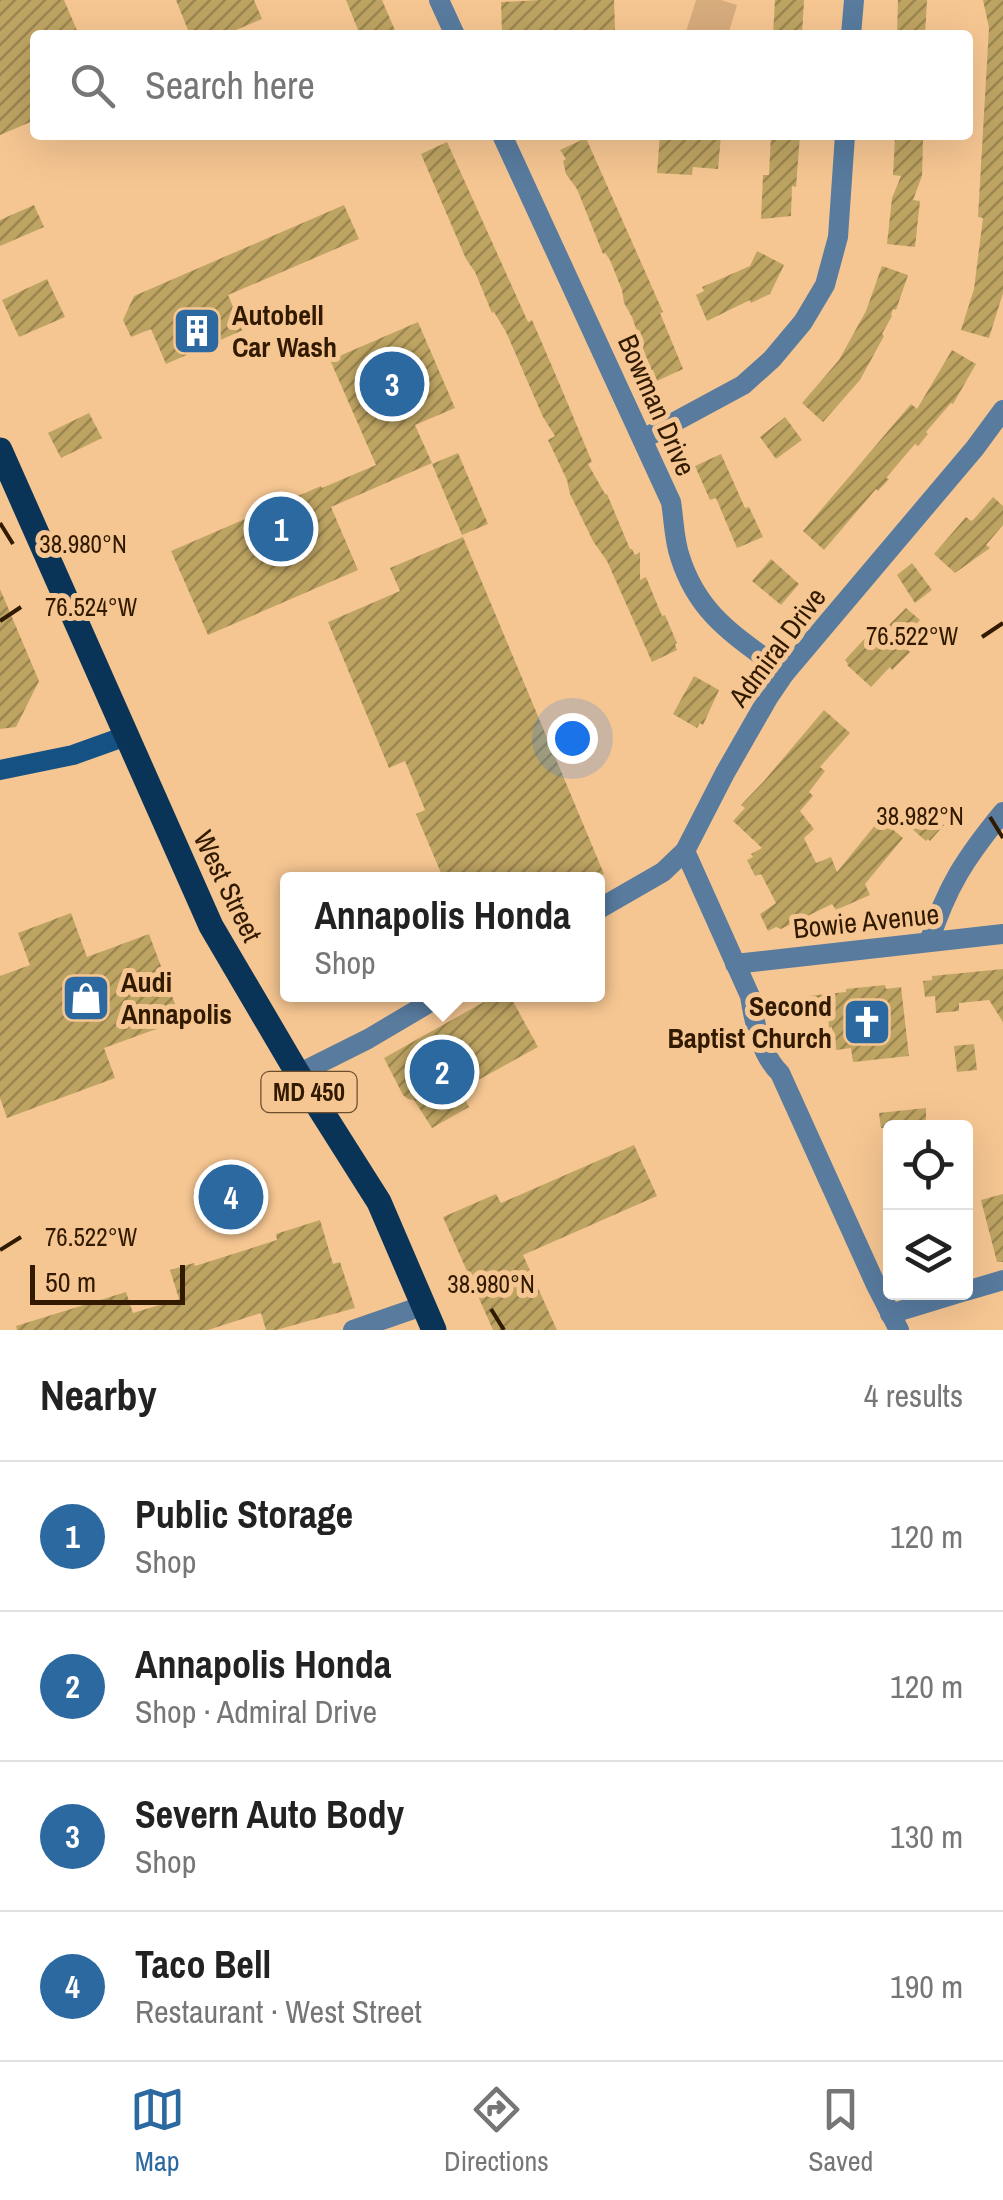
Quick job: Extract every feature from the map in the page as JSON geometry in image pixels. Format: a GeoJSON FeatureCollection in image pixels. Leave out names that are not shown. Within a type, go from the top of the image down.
{"type":"FeatureCollection","features":[{"type":"Feature","properties":{"kind":"main road","name":"West Street"},"geometry":{"type":"LineString","coordinates":[[0,450],[211,926],[298,1074],[380,1202],[434,1330]]}},
{"type":"Feature","properties":{"kind":"main road"},"geometry":{"type":"LineString","coordinates":[[0,770],[73,755],[126,736]]}},
{"type":"Feature","properties":{"kind":"street"},"geometry":{"type":"LineString","coordinates":[[439,0],[453,30]]}},
{"type":"Feature","properties":{"kind":"street"},"geometry":{"type":"LineString","coordinates":[[852,30],[854,0]]}},
{"type":"Feature","properties":{"kind":"street","name":"Bowman Drive"},"geometry":{"type":"LineString","coordinates":[[504,140],[671,502],[679,556],[698,597],[716,621],[785,672]]}},
{"type":"Feature","properties":{"kind":"street"},"geometry":{"type":"LineString","coordinates":[[643,439],[743,385],[772,359],[803,322],[825,284],[838,237],[845,140]]}},
{"type":"Feature","properties":{"kind":"street","name":"Admiral Drive"},"geometry":{"type":"LineString","coordinates":[[605,905],[662,872],[685,851],[724,774],[785,672],[1003,410]]}},
{"type":"Feature","properties":{"kind":"street"},"geometry":{"type":"LineString","coordinates":[[929,942],[940,908],[963,863],[1003,812]]}},
{"type":"Feature","properties":{"kind":"street"},"geometry":{"type":"LineString","coordinates":[[685,851],[750,996],[753,1020],[772,1064],[780,1073],[894,1322],[945,1300]]}},
{"type":"Feature","properties":{"kind":"street","name":"Bowie Avenue"},"geometry":{"type":"LineString","coordinates":[[735,964],[1003,934]]}},
{"type":"Feature","properties":{"kind":"street"},"geometry":{"type":"LineString","coordinates":[[298,1074],[430,1002]]}},
{"type":"Feature","properties":{"kind":"street"},"geometry":{"type":"LineString","coordinates":[[973,1289],[1003,1280]]}},
{"type":"Feature","properties":{"kind":"street"},"geometry":{"type":"LineString","coordinates":[[353,1330],[425,1305]]}},
{"type":"Feature","properties":{"kind":"shaded area"},"geometry":{"type":"Polygon","coordinates":[[[696,0],[721,0],[737,5],[730,30],[687,30],[696,0]]]}},
{"type":"Feature","properties":{"kind":"building"},"geometry":{"type":"Polygon","coordinates":[[[0,0],[64,0],[77,30],[30,30],[30,122],[0,135],[0,0]]]}},
{"type":"Feature","properties":{"kind":"building"},"geometry":{"type":"Polygon","coordinates":[[[176,0],[254,0],[262,19],[236,30],[188,30],[176,0]]]}},
{"type":"Feature","properties":{"kind":"building"},"geometry":{"type":"Polygon","coordinates":[[[346,0],[382,0],[395,30],[358,30],[346,0]]]}},
{"type":"Feature","properties":{"kind":"building"},"geometry":{"type":"Polygon","coordinates":[[[614,0],[615,30],[502,30],[501,2],[614,0]]]}},
{"type":"Feature","properties":{"kind":"building"},"geometry":{"type":"Polygon","coordinates":[[[775,0],[804,0],[802,30],[773,30],[775,0]]]}},
{"type":"Feature","properties":{"kind":"building"},"geometry":{"type":"Polygon","coordinates":[[[898,0],[927,0],[925,30],[897,30],[898,0]]]}},
{"type":"Feature","properties":{"kind":"building"},"geometry":{"type":"Polygon","coordinates":[[[983,0],[1003,0],[1003,293],[989,338],[961,330],[974,289],[983,218],[978,217],[989,28],[983,0]]]}},
{"type":"Feature","properties":{"kind":"building"},"geometry":{"type":"Polygon","coordinates":[[[587,140],[663,312],[660,313],[683,369],[657,381],[651,371],[610,260],[603,254],[577,189],[566,174],[566,159],[560,150],[587,140]]]}},
{"type":"Feature","properties":{"kind":"building"},"geometry":{"type":"Polygon","coordinates":[[[660,140],[721,140],[718,169],[693,167],[692,175],[657,173],[660,140]]]}},
{"type":"Feature","properties":{"kind":"building"},"geometry":{"type":"Polygon","coordinates":[[[771,140],[800,140],[791,216],[761,219],[763,175],[769,175],[771,140]]]}},
{"type":"Feature","properties":{"kind":"building"},"geometry":{"type":"Polygon","coordinates":[[[895,140],[923,140],[922,176],[913,200],[920,201],[915,247],[887,244],[892,198],[901,176],[893,175],[895,140]]]}},
{"type":"Feature","properties":{"kind":"building"},"geometry":{"type":"Polygon","coordinates":[[[447,142],[528,322],[532,320],[592,462],[588,464],[607,494],[630,549],[635,555],[640,552],[640,580],[646,577],[677,643],[677,650],[652,662],[607,561],[570,494],[548,440],[555,436],[466,259],[421,154],[447,142]]]}},
{"type":"Feature","properties":{"kind":"building"},"geometry":{"type":"Polygon","coordinates":[[[34,205],[44,227],[0,246],[0,220],[34,205]]]}},
{"type":"Feature","properties":{"kind":"building"},"geometry":{"type":"Polygon","coordinates":[[[344,205],[359,239],[228,295],[243,330],[166,364],[151,329],[131,337],[123,320],[134,296],[344,205]]]}},
{"type":"Feature","properties":{"kind":"building"},"geometry":{"type":"Polygon","coordinates":[[[757,251],[784,265],[770,294],[707,321],[696,295],[704,291],[702,287],[750,266],[757,251]]]}},
{"type":"Feature","properties":{"kind":"building"},"geometry":{"type":"Polygon","coordinates":[[[882,266],[908,275],[896,310],[893,309],[884,336],[860,380],[823,422],[802,403],[839,360],[866,311],[882,266]]]}},
{"type":"Feature","properties":{"kind":"building"},"geometry":{"type":"Polygon","coordinates":[[[47,279],[65,317],[19,337],[2,300],[47,279]]]}},
{"type":"Feature","properties":{"kind":"building"},"geometry":{"type":"Polygon","coordinates":[[[418,322],[455,408],[415,425],[432,463],[331,507],[358,570],[208,635],[171,551],[376,465],[330,360],[418,322]]]}},
{"type":"Feature","properties":{"kind":"building"},"geometry":{"type":"Polygon","coordinates":[[[952,350],[976,364],[953,404],[824,550],[803,531],[911,404],[917,409],[952,350]]]}},
{"type":"Feature","properties":{"kind":"building"},"geometry":{"type":"Polygon","coordinates":[[[89,413],[102,438],[61,458],[48,433],[89,413]]]}},
{"type":"Feature","properties":{"kind":"building"},"geometry":{"type":"Polygon","coordinates":[[[785,417],[802,440],[776,459],[760,437],[785,417]]]}},
{"type":"Feature","properties":{"kind":"building"},"geometry":{"type":"Polygon","coordinates":[[[458,453],[488,524],[462,535],[432,464],[458,453]]]}},
{"type":"Feature","properties":{"kind":"building"},"geometry":{"type":"Polygon","coordinates":[[[721,454],[763,537],[737,548],[716,498],[710,500],[695,466],[721,454]]]}},
{"type":"Feature","properties":{"kind":"building"},"geometry":{"type":"Polygon","coordinates":[[[993,497],[1003,506],[1003,525],[986,545],[990,548],[955,573],[934,554],[966,517],[973,520],[993,497]]]}},
{"type":"Feature","properties":{"kind":"building"},"geometry":{"type":"Polygon","coordinates":[[[463,537],[603,872],[441,872],[416,814],[425,810],[405,761],[389,768],[328,622],[400,591],[390,568],[463,537]]]}},
{"type":"Feature","properties":{"kind":"building"},"geometry":{"type":"Polygon","coordinates":[[[771,559],[799,584],[781,605],[752,581],[771,559]]]}},
{"type":"Feature","properties":{"kind":"building"},"geometry":{"type":"Polygon","coordinates":[[[912,563],[932,590],[915,603],[897,575],[912,563]]]}},
{"type":"Feature","properties":{"kind":"building"},"geometry":{"type":"Polygon","coordinates":[[[0,589],[39,681],[16,727],[0,729],[0,589]]]}},
{"type":"Feature","properties":{"kind":"building"},"geometry":{"type":"Polygon","coordinates":[[[906,608],[920,620],[899,642],[910,652],[871,687],[845,660],[877,625],[885,629],[906,608]]]}},
{"type":"Feature","properties":{"kind":"building"},"geometry":{"type":"Polygon","coordinates":[[[694,676],[719,690],[703,725],[700,723],[697,728],[673,714],[694,676]]]}},
{"type":"Feature","properties":{"kind":"building"},"geometry":{"type":"Polygon","coordinates":[[[824,710],[850,733],[820,767],[825,771],[809,792],[813,796],[800,811],[814,829],[804,838],[816,863],[831,857],[837,872],[880,819],[903,838],[865,884],[870,895],[836,910],[832,904],[781,929],[768,931],[760,914],[776,903],[761,874],[755,876],[747,860],[762,848],[733,821],[745,808],[741,805],[824,710]]]}},
{"type":"Feature","properties":{"kind":"building"},"geometry":{"type":"Polygon","coordinates":[[[919,804],[944,825],[930,841],[904,822],[919,804]]]}},
{"type":"Feature","properties":{"kind":"building","name":"Audi Annapolis"},"geometry":{"type":"Polygon","coordinates":[[[71,913],[87,957],[149,934],[181,1020],[104,1048],[115,1078],[7,1118],[0,1098],[0,976],[30,965],[18,933],[71,913]]]}},
{"type":"Feature","properties":{"kind":"building"},"geometry":{"type":"Polygon","coordinates":[[[1003,969],[1003,1022],[989,1000],[959,1003],[959,1011],[936,1013],[935,996],[925,997],[923,981],[932,980],[932,976],[1003,969]]]}},
{"type":"Feature","properties":{"kind":"building","name":"Second Baptist Church"},"geometry":{"type":"Polygon","coordinates":[[[885,985],[886,989],[901,987],[909,1056],[853,1062],[851,1048],[836,1050],[828,1015],[811,1017],[809,996],[885,985]]]}},
{"type":"Feature","properties":{"kind":"building"},"geometry":{"type":"Polygon","coordinates":[[[484,1002],[513,1002],[538,1047],[460,1090],[469,1107],[432,1128],[414,1100],[403,1095],[384,1058],[484,1002]]]}},
{"type":"Feature","properties":{"kind":"building"},"geometry":{"type":"Polygon","coordinates":[[[974,1044],[977,1070],[957,1072],[954,1046],[974,1044]]]}},
{"type":"Feature","properties":{"kind":"building"},"geometry":{"type":"Polygon","coordinates":[[[926,1108],[926,1120],[883,1120],[881,1128],[879,1113],[926,1108]]]}},
{"type":"Feature","properties":{"kind":"building"},"geometry":{"type":"Polygon","coordinates":[[[634,1145],[657,1196],[523,1255],[557,1330],[493,1330],[443,1217],[496,1194],[501,1203],[634,1145]]]}},
{"type":"Feature","properties":{"kind":"building"},"geometry":{"type":"Polygon","coordinates":[[[261,1174],[268,1200],[200,1218],[193,1193],[261,1174]]]}},
{"type":"Feature","properties":{"kind":"building"},"geometry":{"type":"Polygon","coordinates":[[[1003,1194],[1003,1262],[997,1262],[981,1200],[1003,1194]]]}},
{"type":"Feature","properties":{"kind":"building"},"geometry":{"type":"Polygon","coordinates":[[[320,1220],[333,1264],[340,1262],[355,1308],[276,1330],[266,1330],[261,1313],[208,1330],[17,1330],[16,1326],[126,1292],[133,1313],[179,1299],[170,1270],[277,1240],[276,1234],[320,1220]]]}},
{"type":"Feature","properties":{"kind":"place","name":"Autobell Car Wash"},"geometry":{"type":"Point","coordinates":[197,331]}},
{"type":"Feature","properties":{"kind":"place","name":"Severn Auto Body"},"geometry":{"type":"Point","coordinates":[392,384]}},
{"type":"Feature","properties":{"kind":"place","name":"Public Storage"},"geometry":{"type":"Point","coordinates":[281,529]}},
{"type":"Feature","properties":{"kind":"place","name":"Audi Annapolis"},"geometry":{"type":"Point","coordinates":[86,998]}},
{"type":"Feature","properties":{"kind":"place","name":"Second Baptist Church"},"geometry":{"type":"Point","coordinates":[867,1022]}},
{"type":"Feature","properties":{"kind":"place","name":"Annapolis Honda"},"geometry":{"type":"Point","coordinates":[442,1072]}},
{"type":"Feature","properties":{"kind":"place","name":"Taco Bell"},"geometry":{"type":"Point","coordinates":[231,1197]}}]}
